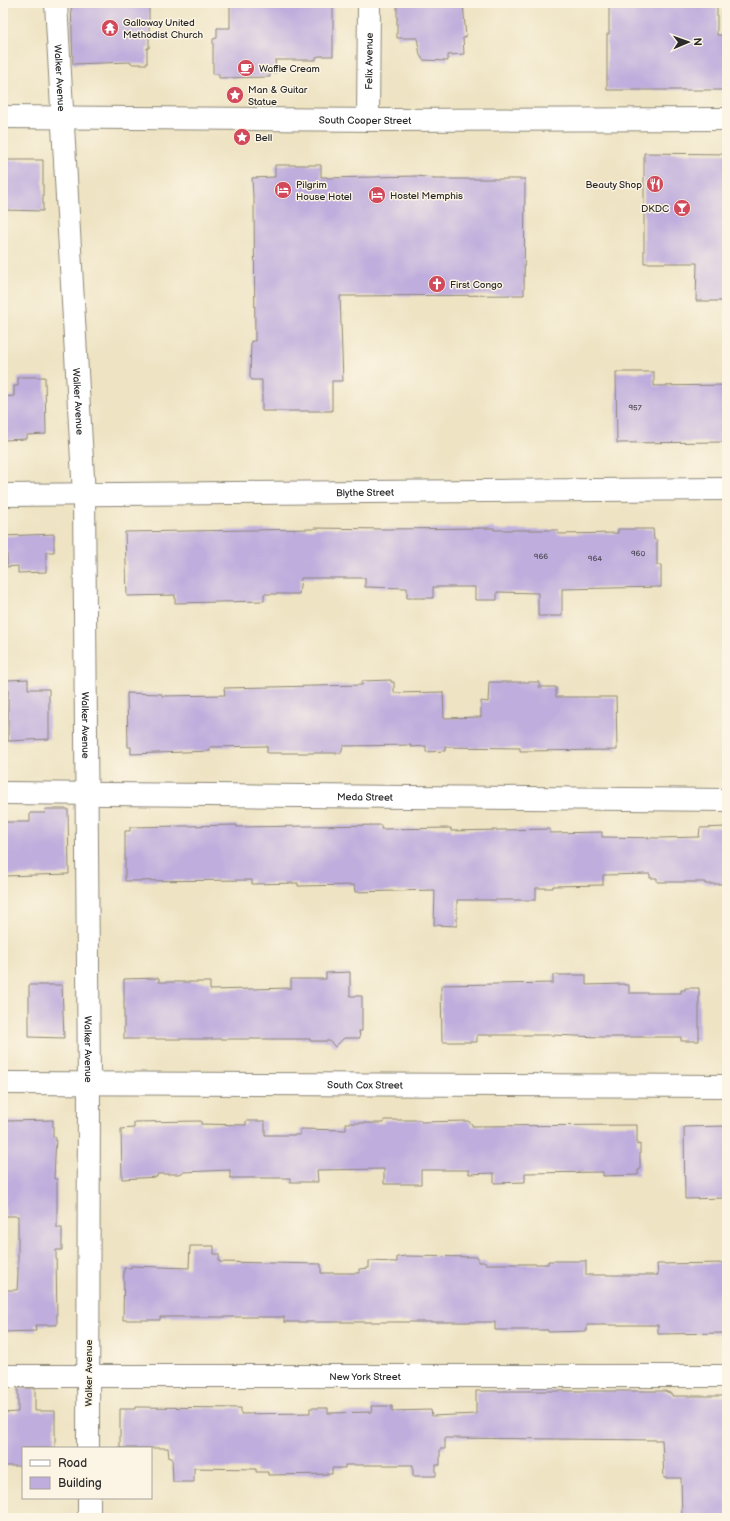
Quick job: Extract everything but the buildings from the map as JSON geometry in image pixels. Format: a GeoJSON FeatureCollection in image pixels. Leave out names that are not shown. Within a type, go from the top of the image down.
{"type":"FeatureCollection","features":[{"type":"Feature","properties":{"kind":"street","name":"Walker Avenue"},"geometry":{"type":"LineString","coordinates":[[56,3],[84,495],[89,1082],[88,1447]]}},
{"type":"Feature","properties":{"kind":"street","name":"Felix Avenue"},"geometry":{"type":"LineString","coordinates":[[368,120],[369,3]]}},
{"type":"Feature","properties":{"kind":"street","name":"South Cooper Street"},"geometry":{"type":"LineString","coordinates":[[3,117],[368,120],[727,119]]}},
{"type":"Feature","properties":{"kind":"street","name":"Blythe Street"},"geometry":{"type":"LineString","coordinates":[[3,495],[453,490],[727,489]]}},
{"type":"Feature","properties":{"kind":"street","name":"Meda Street"},"geometry":{"type":"LineString","coordinates":[[3,793],[87,792],[727,800]]}},
{"type":"Feature","properties":{"kind":"street","name":"South Cox Street"},"geometry":{"type":"LineString","coordinates":[[3,1083],[89,1082],[727,1086]]}},
{"type":"Feature","properties":{"kind":"street","name":"New York Street"},"geometry":{"type":"LineString","coordinates":[[3,1376],[727,1376]]}},
{"type":"Feature","properties":{"kind":"street"},"geometry":{"type":"LineString","coordinates":[[89,1499],[89,1518]]}},
{"type":"Feature","properties":{"kind":"place","name":"Galloway United Methodist Church"},"geometry":{"type":"Point","coordinates":[110,28]}},
{"type":"Feature","properties":{"kind":"place","name":"Waffle Cream"},"geometry":{"type":"Point","coordinates":[246,68]}},
{"type":"Feature","properties":{"kind":"place","name":"Man & Guitar Statue"},"geometry":{"type":"Point","coordinates":[235,95]}},
{"type":"Feature","properties":{"kind":"place","name":"Bell"},"geometry":{"type":"Point","coordinates":[242,137]}},
{"type":"Feature","properties":{"kind":"place","name":"Beauty Shop"},"geometry":{"type":"Point","coordinates":[655,184]}},
{"type":"Feature","properties":{"kind":"place","name":"Pilgrim House Hotel"},"geometry":{"type":"Point","coordinates":[283,190]}},
{"type":"Feature","properties":{"kind":"place","name":"Hostel Memphis"},"geometry":{"type":"Point","coordinates":[377,195]}},
{"type":"Feature","properties":{"kind":"place","name":"DKDC"},"geometry":{"type":"Point","coordinates":[682,208]}},
{"type":"Feature","properties":{"kind":"place","name":"First Congo"},"geometry":{"type":"Point","coordinates":[437,284]}}]}
